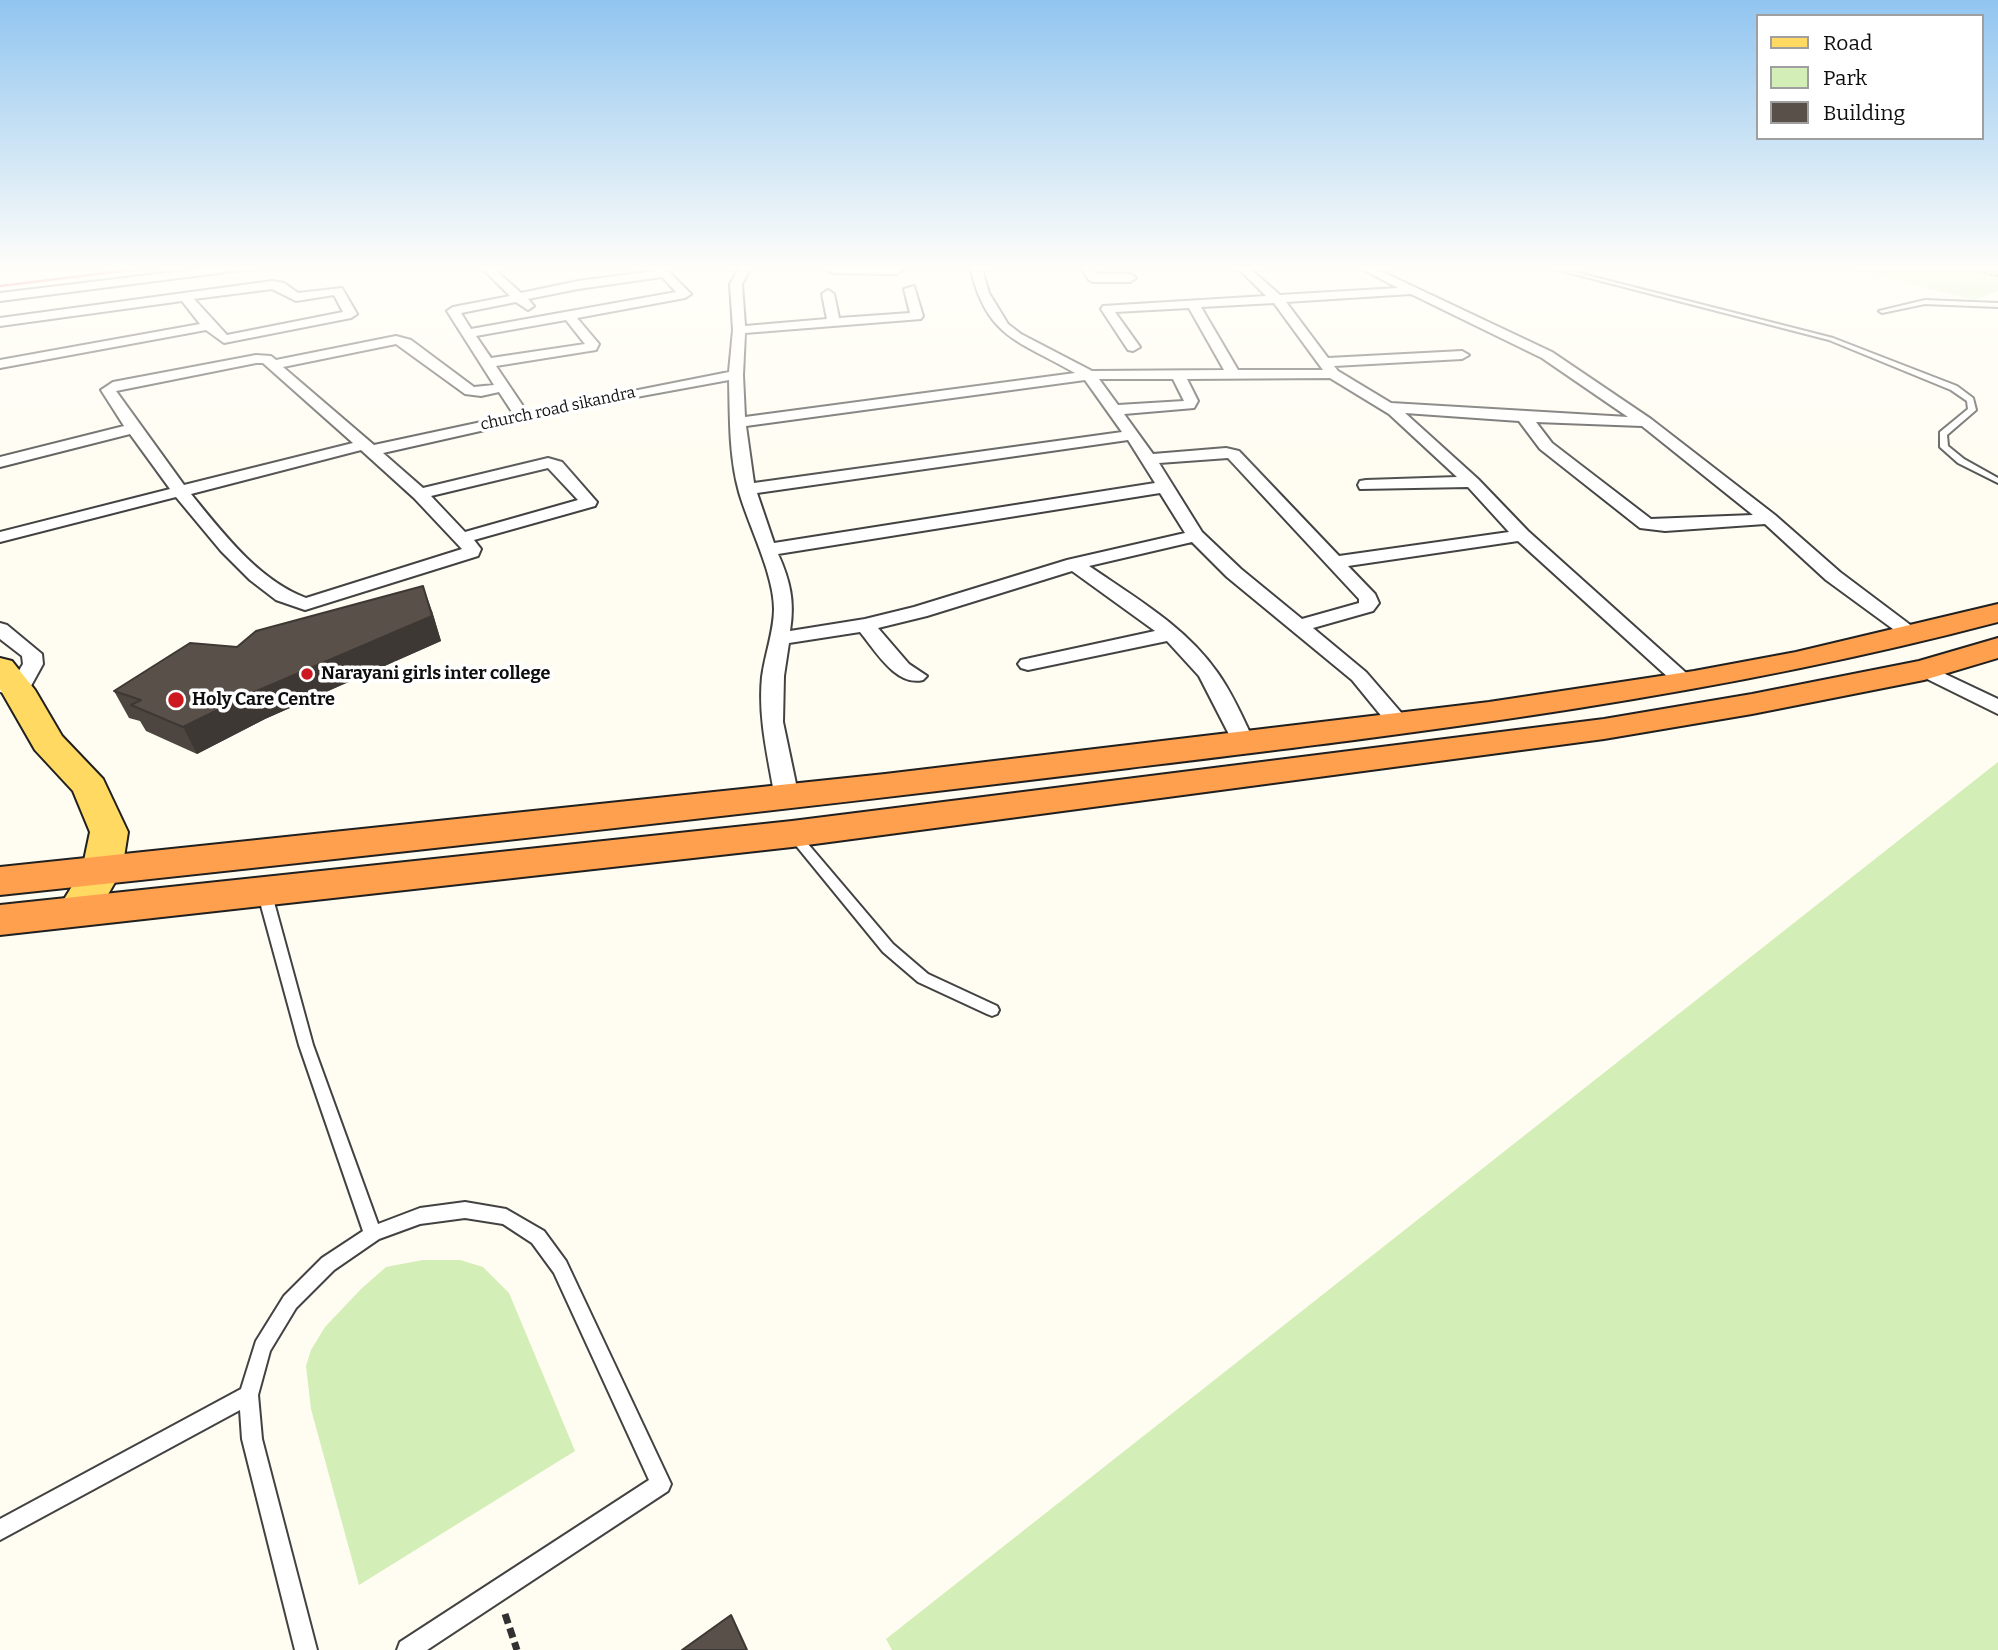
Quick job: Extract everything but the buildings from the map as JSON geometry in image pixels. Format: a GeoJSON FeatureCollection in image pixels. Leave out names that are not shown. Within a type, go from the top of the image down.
{"type":"FeatureCollection","features":[{"type":"Feature","properties":{"kind":"highway"},"geometry":{"type":"LineString","coordinates":[[0,920],[79,909],[792,834],[1604,729],[1752,704],[1920,653],[1998,613]]}},
{"type":"Feature","properties":{"kind":"highway"},"geometry":{"type":"LineString","coordinates":[[0,881],[787,798],[1400,724],[1920,653],[1998,648]]}},
{"type":"Feature","properties":{"kind":"main road"},"geometry":{"type":"LineString","coordinates":[[5,679],[48,742],[90,788],[109,832],[102,870],[79,909]]}},
{"type":"Feature","properties":{"kind":"street"},"geometry":{"type":"LineString","coordinates":[[0,363],[113,343]]}},
{"type":"Feature","properties":{"kind":"street"},"geometry":{"type":"LineString","coordinates":[[273,365],[381,343]]}},
{"type":"Feature","properties":{"kind":"street"},"geometry":{"type":"LineString","coordinates":[[406,343],[470,391],[481,392],[503,387]]}},
{"type":"Feature","properties":{"kind":"street"},"geometry":{"type":"LineString","coordinates":[[473,343],[522,416]]}},
{"type":"Feature","properties":{"kind":"street"},"geometry":{"type":"LineString","coordinates":[[487,363],[590,346],[591,343]]}},
{"type":"Feature","properties":{"kind":"street"},"geometry":{"type":"LineString","coordinates":[[737,343],[739,447],[747,489],[767,550],[780,579],[784,610],[773,676],[772,722],[787,798]]}},
{"type":"Feature","properties":{"kind":"street"},"geometry":{"type":"LineString","coordinates":[[1027,343],[1089,375],[1149,459],[1196,536],[1234,573],[1359,676],[1400,724]]}},
{"type":"Feature","properties":{"kind":"street"},"geometry":{"type":"LineString","coordinates":[[1130,343],[1133,347]]}},
{"type":"Feature","properties":{"kind":"street"},"geometry":{"type":"LineString","coordinates":[[1215,343],[1233,374]]}},
{"type":"Feature","properties":{"kind":"street"},"geometry":{"type":"LineString","coordinates":[[1311,343],[1330,368],[1388,407],[1472,482],[1522,535],[1688,684]]}},
{"type":"Feature","properties":{"kind":"street"},"geometry":{"type":"LineString","coordinates":[[1522,343],[1547,355],[1646,422],[1769,519],[1920,653],[1998,707]]}},
{"type":"Feature","properties":{"kind":"street"},"geometry":{"type":"LineString","coordinates":[[739,422],[1089,375],[1233,374],[1462,355]]}},
{"type":"Feature","properties":{"kind":"street"},"geometry":{"type":"LineString","coordinates":[[266,359],[420,494],[472,549],[467,555],[318,601],[294,603],[243,564],[131,429],[108,390],[113,387],[266,359]]}},
{"type":"Feature","properties":{"kind":"street"},"geometry":{"type":"LineString","coordinates":[[1115,410],[1189,405],[1192,401],[1178,374]]}},
{"type":"Feature","properties":{"kind":"street","name":"church road sikandra"},"geometry":{"type":"LineString","coordinates":[[0,537],[367,448],[736,375]]}},
{"type":"Feature","properties":{"kind":"street"},"geometry":{"type":"LineString","coordinates":[[1388,407],[1646,422]]}},
{"type":"Feature","properties":{"kind":"street"},"geometry":{"type":"LineString","coordinates":[[1524,417],[1546,446],[1646,523],[1665,526],[1769,519]]}},
{"type":"Feature","properties":{"kind":"street"},"geometry":{"type":"LineString","coordinates":[[0,462],[131,429]]}},
{"type":"Feature","properties":{"kind":"street"},"geometry":{"type":"LineString","coordinates":[[747,489],[1130,435]]}},
{"type":"Feature","properties":{"kind":"street"},"geometry":{"type":"LineString","coordinates":[[1149,459],[1232,453],[1368,598],[1366,607],[1300,626]]}},
{"type":"Feature","properties":{"kind":"street"},"geometry":{"type":"LineString","coordinates":[[420,494],[548,463],[556,465],[589,502],[462,538]]}},
{"type":"Feature","properties":{"kind":"street"},"geometry":{"type":"LineString","coordinates":[[1366,485],[1472,482]]}},
{"type":"Feature","properties":{"kind":"street"},"geometry":{"type":"LineString","coordinates":[[767,550],[1164,487]]}},
{"type":"Feature","properties":{"kind":"street"},"geometry":{"type":"LineString","coordinates":[[1335,562],[1522,535]]}},
{"type":"Feature","properties":{"kind":"street"},"geometry":{"type":"LineString","coordinates":[[779,639],[864,625],[920,612],[1074,564],[1196,536]]}},
{"type":"Feature","properties":{"kind":"street"},"geometry":{"type":"LineString","coordinates":[[1074,564],[1170,634],[1198,661],[1221,693],[1244,743]]}},
{"type":"Feature","properties":{"kind":"street"},"geometry":{"type":"LineString","coordinates":[[864,625],[902,668],[916,676]]}},
{"type":"Feature","properties":{"kind":"street"},"geometry":{"type":"LineString","coordinates":[[0,629],[32,654],[33,664],[5,679]]}},
{"type":"Feature","properties":{"kind":"street"},"geometry":{"type":"LineString","coordinates":[[1028,664],[1170,634]]}},
{"type":"Feature","properties":{"kind":"lane"},"geometry":{"type":"LineString","coordinates":[[1838,343],[1954,388],[1970,400],[1972,410],[1943,434],[1944,447],[1961,461],[1998,481]]}},
{"type":"Feature","properties":{"kind":"lane"},"geometry":{"type":"LineString","coordinates":[[792,834],[888,948],[923,978],[992,1010]]}},
{"type":"Feature","properties":{"kind":"lane"},"geometry":{"type":"LineString","coordinates":[[264,890],[306,1045],[373,1234]]}},
{"type":"Feature","properties":{"kind":"lane"},"geometry":{"type":"LineString","coordinates":[[306,1650],[252,1440],[249,1395],[262,1347],[290,1302],[328,1264],[373,1234],[420,1216],[466,1210],[506,1217],[538,1237],[560,1267],[661,1485],[408,1650]]}},
{"type":"Feature","properties":{"kind":"lane"},"geometry":{"type":"LineString","coordinates":[[0,1530],[249,1395]]}},
{"type":"Feature","properties":{"kind":"path"},"geometry":{"type":"LineString","coordinates":[[497,1592],[517,1650]]}},
{"type":"Feature","properties":{"kind":"green space"},"geometry":{"type":"Polygon","coordinates":[[[1998,762],[1998,1650],[892,1650],[886,1639],[1998,762]]]}},
{"type":"Feature","properties":{"kind":"green space"},"geometry":{"type":"Polygon","coordinates":[[[423,1260],[460,1260],[483,1267],[509,1293],[575,1451],[359,1585],[311,1409],[306,1366],[311,1350],[325,1327],[361,1289],[386,1267],[423,1260]]]}},
{"type":"Feature","properties":{"kind":"place","name":"Narayani girls inter college"},"geometry":{"type":"Point","coordinates":[307,674]}},
{"type":"Feature","properties":{"kind":"place","name":"Holy Care Centre"},"geometry":{"type":"Point","coordinates":[176,700]}}]}
